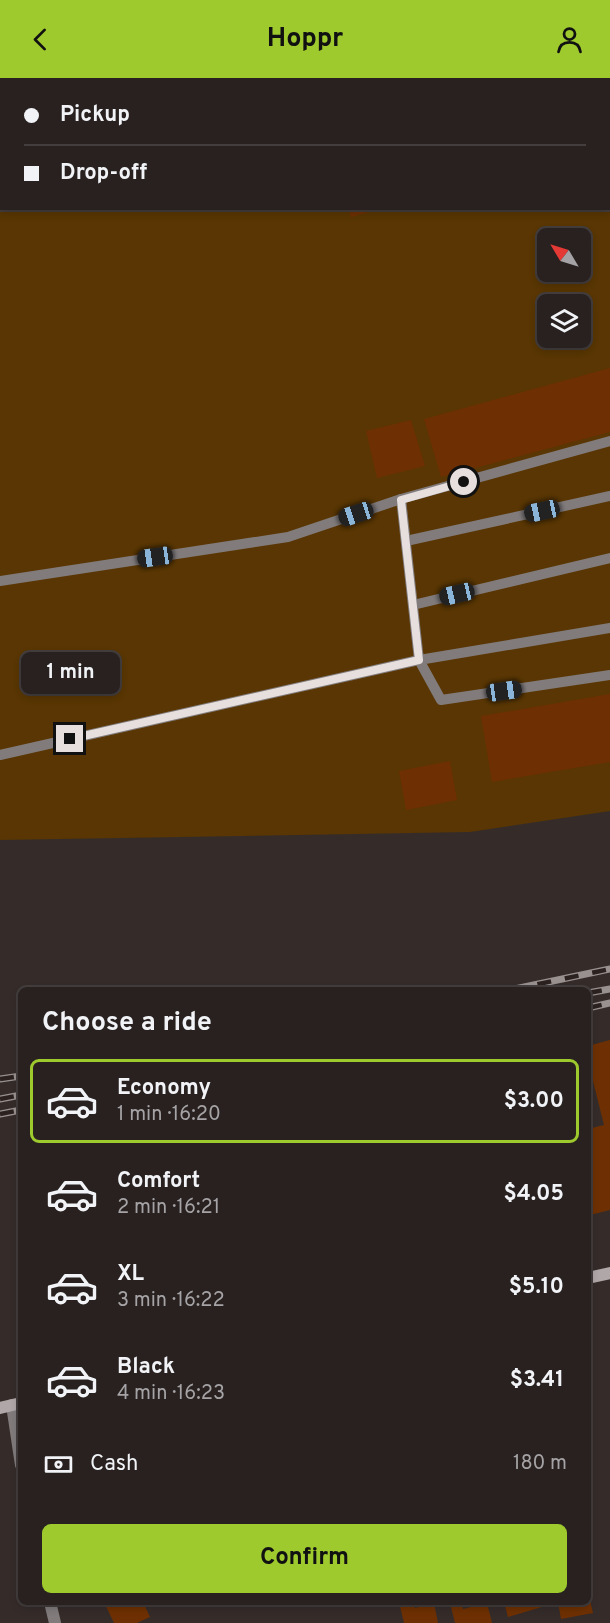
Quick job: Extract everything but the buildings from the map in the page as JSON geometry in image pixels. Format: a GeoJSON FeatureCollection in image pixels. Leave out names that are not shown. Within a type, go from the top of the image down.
{"type":"FeatureCollection","features":[{"type":"Feature","properties":{"kind":"street"},"geometry":{"type":"LineString","coordinates":[[591,1277],[610,1273]]}},
{"type":"Feature","properties":{"kind":"street"},"geometry":{"type":"LineString","coordinates":[[11,1405],[18,1447]]}},
{"type":"Feature","properties":{"kind":"street"},"geometry":{"type":"LineString","coordinates":[[51,1605],[55,1623]]}},
{"type":"Feature","properties":{"kind":"lane"},"geometry":{"type":"LineString","coordinates":[[0,581],[288,537],[401,500],[610,441]]}},
{"type":"Feature","properties":{"kind":"lane"},"geometry":{"type":"LineString","coordinates":[[406,541],[610,496]]}},
{"type":"Feature","properties":{"kind":"lane"},"geometry":{"type":"LineString","coordinates":[[401,500],[419,660],[441,700],[610,675]]}},
{"type":"Feature","properties":{"kind":"lane"},"geometry":{"type":"LineString","coordinates":[[413,605],[610,558]]}},
{"type":"Feature","properties":{"kind":"lane"},"geometry":{"type":"LineString","coordinates":[[0,755],[419,660],[610,628]]}},
{"type":"Feature","properties":{"kind":"shaded area"},"geometry":{"type":"Polygon","coordinates":[[[0,210],[610,210],[610,811],[470,832],[0,840],[0,210]]]}},
{"type":"Feature","properties":{"kind":"railway"},"geometry":{"type":"LineString","coordinates":[[524,987],[610,969]]}},
{"type":"Feature","properties":{"kind":"railway"},"geometry":{"type":"LineString","coordinates":[[591,992],[610,989]]}},
{"type":"Feature","properties":{"kind":"railway"},"geometry":{"type":"LineString","coordinates":[[591,1007],[610,1003]]}},
{"type":"Feature","properties":{"kind":"railway"},"geometry":{"type":"LineString","coordinates":[[0,1079],[18,1076]]}},
{"type":"Feature","properties":{"kind":"railway"},"geometry":{"type":"LineString","coordinates":[[0,1099],[18,1096]]}},
{"type":"Feature","properties":{"kind":"railway"},"geometry":{"type":"LineString","coordinates":[[0,1114],[18,1111]]}},
{"type":"Feature","properties":{"kind":"route"},"geometry":{"type":"LineString","coordinates":[[70,739],[419,660],[401,500],[464,482]]}}]}
